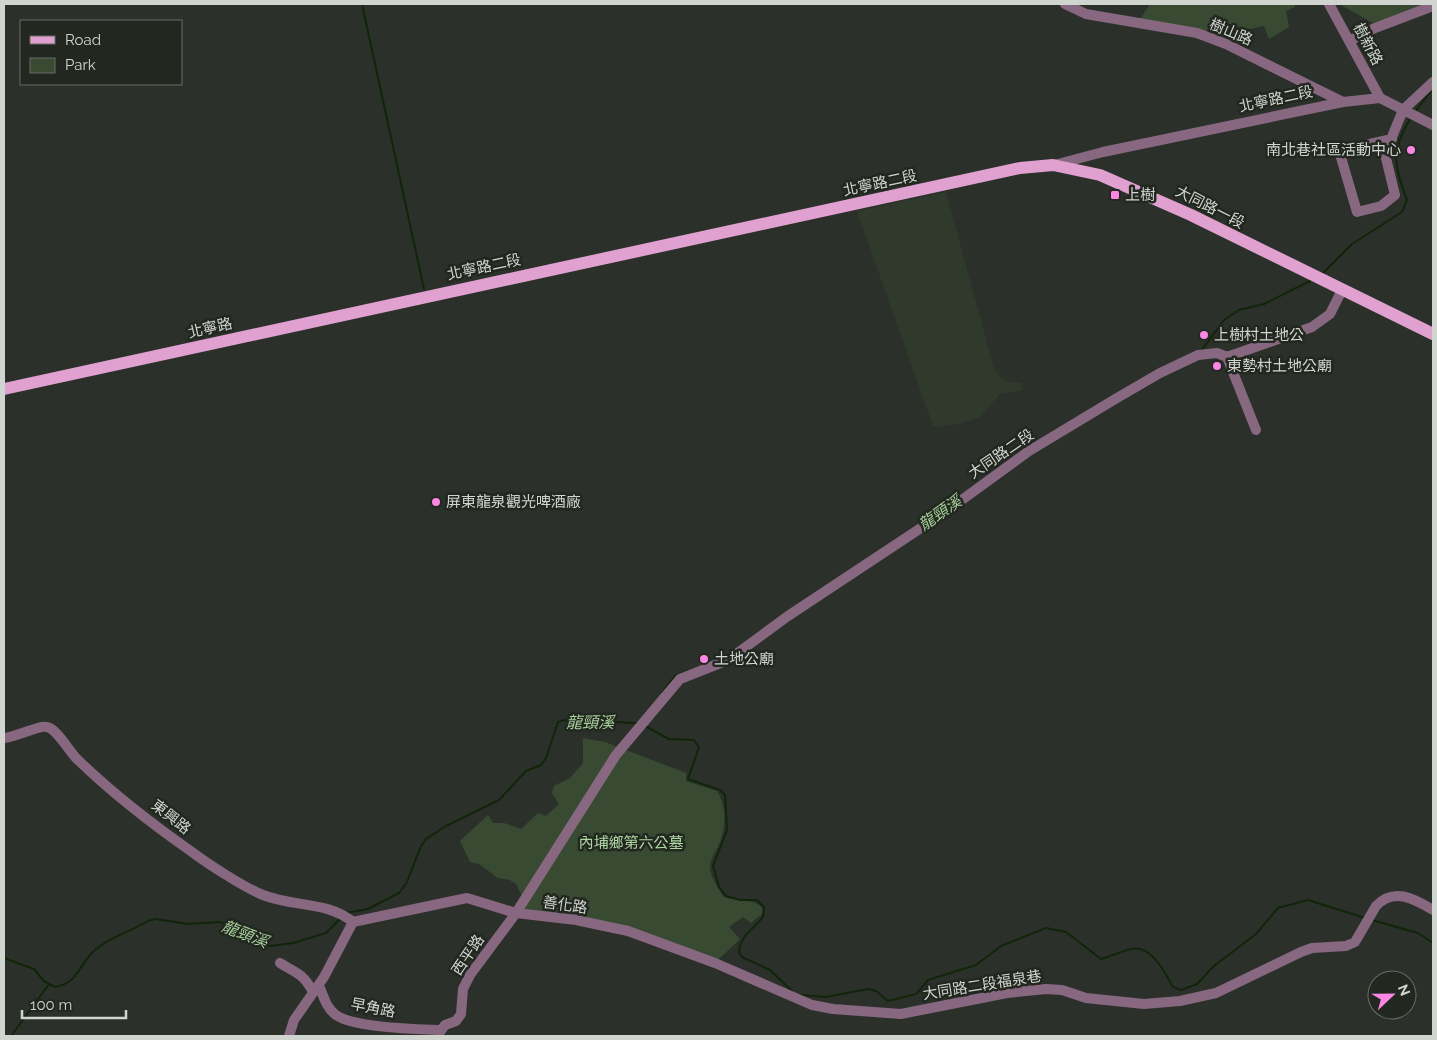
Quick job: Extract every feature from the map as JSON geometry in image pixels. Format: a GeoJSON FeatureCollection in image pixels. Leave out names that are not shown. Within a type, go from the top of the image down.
{"type":"FeatureCollection","features":[{"type":"Feature","properties":{"kind":"main road","name":"大同路一段"},"geometry":{"type":"LineString","coordinates":[[1053,165],[1100,175],[1157,198],[1342,290]]}},
{"type":"Feature","properties":{"kind":"main road","name":"北寧路二段"},"geometry":{"type":"LineString","coordinates":[[423,297],[1020,168],[1053,165]]}},
{"type":"Feature","properties":{"kind":"main road"},"geometry":{"type":"LineString","coordinates":[[1342,290],[1433,334]]}},
{"type":"Feature","properties":{"kind":"main road","name":"北寧路"},"geometry":{"type":"LineString","coordinates":[[4,389],[423,297]]}},
{"type":"Feature","properties":{"kind":"street","name":"樹山路"},"geometry":{"type":"LineString","coordinates":[[1065,4],[1086,14],[1212,38],[1343,102]]}},
{"type":"Feature","properties":{"kind":"street","name":"樹新路"},"geometry":{"type":"LineString","coordinates":[[1328,4],[1380,98]]}},
{"type":"Feature","properties":{"kind":"street"},"geometry":{"type":"LineString","coordinates":[[1350,41],[1374,28],[1433,6]]}},
{"type":"Feature","properties":{"kind":"street"},"geometry":{"type":"LineString","coordinates":[[1392,139],[1348,149],[1340,154],[1357,212],[1381,206],[1396,195],[1385,154],[1392,139],[1433,82]]}},
{"type":"Feature","properties":{"kind":"street"},"geometry":{"type":"LineString","coordinates":[[1343,102],[1380,98],[1433,125]]}},
{"type":"Feature","properties":{"kind":"street","name":"北寧路二段"},"geometry":{"type":"LineString","coordinates":[[1053,165],[1103,152],[1343,102]]}},
{"type":"Feature","properties":{"kind":"street","name":"大同路二段"},"geometry":{"type":"LineString","coordinates":[[516,913],[616,755],[680,679],[728,660],[746,649],[788,616],[948,510],[1029,451],[1160,373],[1198,355],[1217,353],[1227,357],[1312,327],[1330,314],[1342,290]]}},
{"type":"Feature","properties":{"kind":"street"},"geometry":{"type":"LineString","coordinates":[[1227,357],[1256,430]]}},
{"type":"Feature","properties":{"kind":"street","name":"東興路"},"geometry":{"type":"LineString","coordinates":[[4,738],[17,737],[44,726],[53,728],[67,750],[92,774],[192,853],[262,895],[290,903],[328,908],[346,917]]}},
{"type":"Feature","properties":{"kind":"street","name":"大同路二段福泉巷"},"geometry":{"type":"LineString","coordinates":[[768,986],[819,1006],[901,1014],[1007,993],[1046,989],[1062,990],[1086,998],[1144,1004],[1180,1001],[1216,993],[1312,948],[1346,946],[1354,942],[1376,906],[1390,898],[1401,895],[1414,898],[1433,910]]}},
{"type":"Feature","properties":{"kind":"street","name":"善化路"},"geometry":{"type":"LineString","coordinates":[[346,917],[466,898],[516,913],[576,920],[628,931],[673,947],[768,986]]}},
{"type":"Feature","properties":{"kind":"street","name":"西平路"},"geometry":{"type":"LineString","coordinates":[[439,1033],[456,1021],[462,1014],[464,989],[468,979],[516,913]]}},
{"type":"Feature","properties":{"kind":"street"},"geometry":{"type":"LineString","coordinates":[[289,1036],[294,1020],[316,989],[346,917]]}},
{"type":"Feature","properties":{"kind":"street","name":"早角路"},"geometry":{"type":"LineString","coordinates":[[280,962],[306,978],[336,1016],[356,1022],[439,1033]]}},
{"type":"Feature","properties":{"kind":"shaded area"},"geometry":{"type":"Polygon","coordinates":[[[946,192],[995,372],[1005,381],[1022,383],[1023,390],[1000,394],[980,417],[958,424],[937,427],[933,426],[857,211],[946,192]]]}},
{"type":"Feature","properties":{"kind":"green space"},"geometry":{"type":"Polygon","coordinates":[[[1150,4],[1295,4],[1295,7],[1286,11],[1289,27],[1269,39],[1264,26],[1246,30],[1235,25],[1210,27],[1203,34],[1139,21],[1150,4]]]}},
{"type":"Feature","properties":{"kind":"green space"},"geometry":{"type":"Polygon","coordinates":[[[1339,4],[1430,4],[1373,23],[1339,4]]]}},
{"type":"Feature","properties":{"kind":"green space","name":"內埔鄉第六公墓"},"geometry":{"type":"Polygon","coordinates":[[[583,738],[605,742],[686,773],[686,781],[717,791],[723,804],[724,824],[719,844],[711,862],[712,877],[724,897],[754,903],[762,908],[762,914],[751,923],[743,917],[729,927],[740,939],[717,961],[630,929],[514,910],[522,896],[516,884],[510,880],[498,878],[479,864],[470,862],[460,841],[488,815],[493,823],[504,823],[521,829],[538,813],[546,816],[559,804],[552,793],[554,786],[570,778],[583,763],[583,738]]]}},
{"type":"Feature","properties":{"kind":"waterway"},"geometry":{"type":"LineString","coordinates":[[362,4],[424,289]]}},
{"type":"Feature","properties":{"kind":"waterway"},"geometry":{"type":"LineString","coordinates":[[1415,112],[1433,88]]}},
{"type":"Feature","properties":{"kind":"waterway"},"geometry":{"type":"LineString","coordinates":[[1322,274],[1352,244],[1402,212],[1407,200],[1399,177],[1396,158],[1404,129],[1411,118]]}},
{"type":"Feature","properties":{"kind":"waterway"},"geometry":{"type":"LineString","coordinates":[[1201,351],[1224,320],[1239,310],[1264,304],[1312,280]]}},
{"type":"Feature","properties":{"kind":"waterway","name":"龍頸溪"},"geometry":{"type":"LineString","coordinates":[[662,693],[675,676],[693,669]]}},
{"type":"Feature","properties":{"kind":"waterway","name":"龍頸溪"},"geometry":{"type":"LineString","coordinates":[[346,913],[368,909],[399,893],[407,882],[421,846],[426,839],[446,826],[499,800],[526,771],[541,765],[546,758],[558,722],[585,720],[637,723]]}},
{"type":"Feature","properties":{"kind":"waterway"},"geometry":{"type":"LineString","coordinates":[[645,726],[669,739],[694,740],[699,747],[688,779],[720,790],[725,795],[727,830],[713,866],[719,887],[726,896],[740,900],[757,900],[764,907],[763,917],[745,936],[739,952],[742,957],[770,970],[792,991]]}},
{"type":"Feature","properties":{"kind":"waterway"},"geometry":{"type":"LineString","coordinates":[[800,995],[826,997],[868,989],[876,991],[888,1001],[916,994],[928,980],[976,965],[1001,946],[1046,928],[1066,932],[1101,959],[1132,949],[1146,951],[1157,961],[1173,987],[1181,990],[1197,984],[1214,966],[1256,934],[1278,908],[1308,900],[1365,918]]}},
{"type":"Feature","properties":{"kind":"waterway","name":"龍頸溪"},"geometry":{"type":"LineString","coordinates":[[4,958],[34,969],[44,981],[55,987],[68,983],[91,954],[103,944],[148,921],[156,919],[188,924],[220,922],[247,933],[270,946],[293,943],[326,933],[341,918]]}},
{"type":"Feature","properties":{"kind":"waterway"},"geometry":{"type":"LineString","coordinates":[[1372,920],[1418,933],[1433,943]]}},
{"type":"Feature","properties":{"kind":"waterway"},"geometry":{"type":"LineString","coordinates":[[11,1036],[49,984]]}},
{"type":"Feature","properties":{"kind":"place","name":"南北巷社區活動中心"},"geometry":{"type":"Point","coordinates":[1411,150]}},
{"type":"Feature","properties":{"kind":"place","name":"上樹"},"geometry":{"type":"Point","coordinates":[1115,195]}},
{"type":"Feature","properties":{"kind":"place","name":"上樹村土地公"},"geometry":{"type":"Point","coordinates":[1204,335]}},
{"type":"Feature","properties":{"kind":"place","name":"東勢村土地公廟"},"geometry":{"type":"Point","coordinates":[1217,366]}},
{"type":"Feature","properties":{"kind":"place","name":"屏東龍泉觀光啤酒廠"},"geometry":{"type":"Point","coordinates":[436,502]}},
{"type":"Feature","properties":{"kind":"place","name":"土地公廟"},"geometry":{"type":"Point","coordinates":[704,659]}}]}
